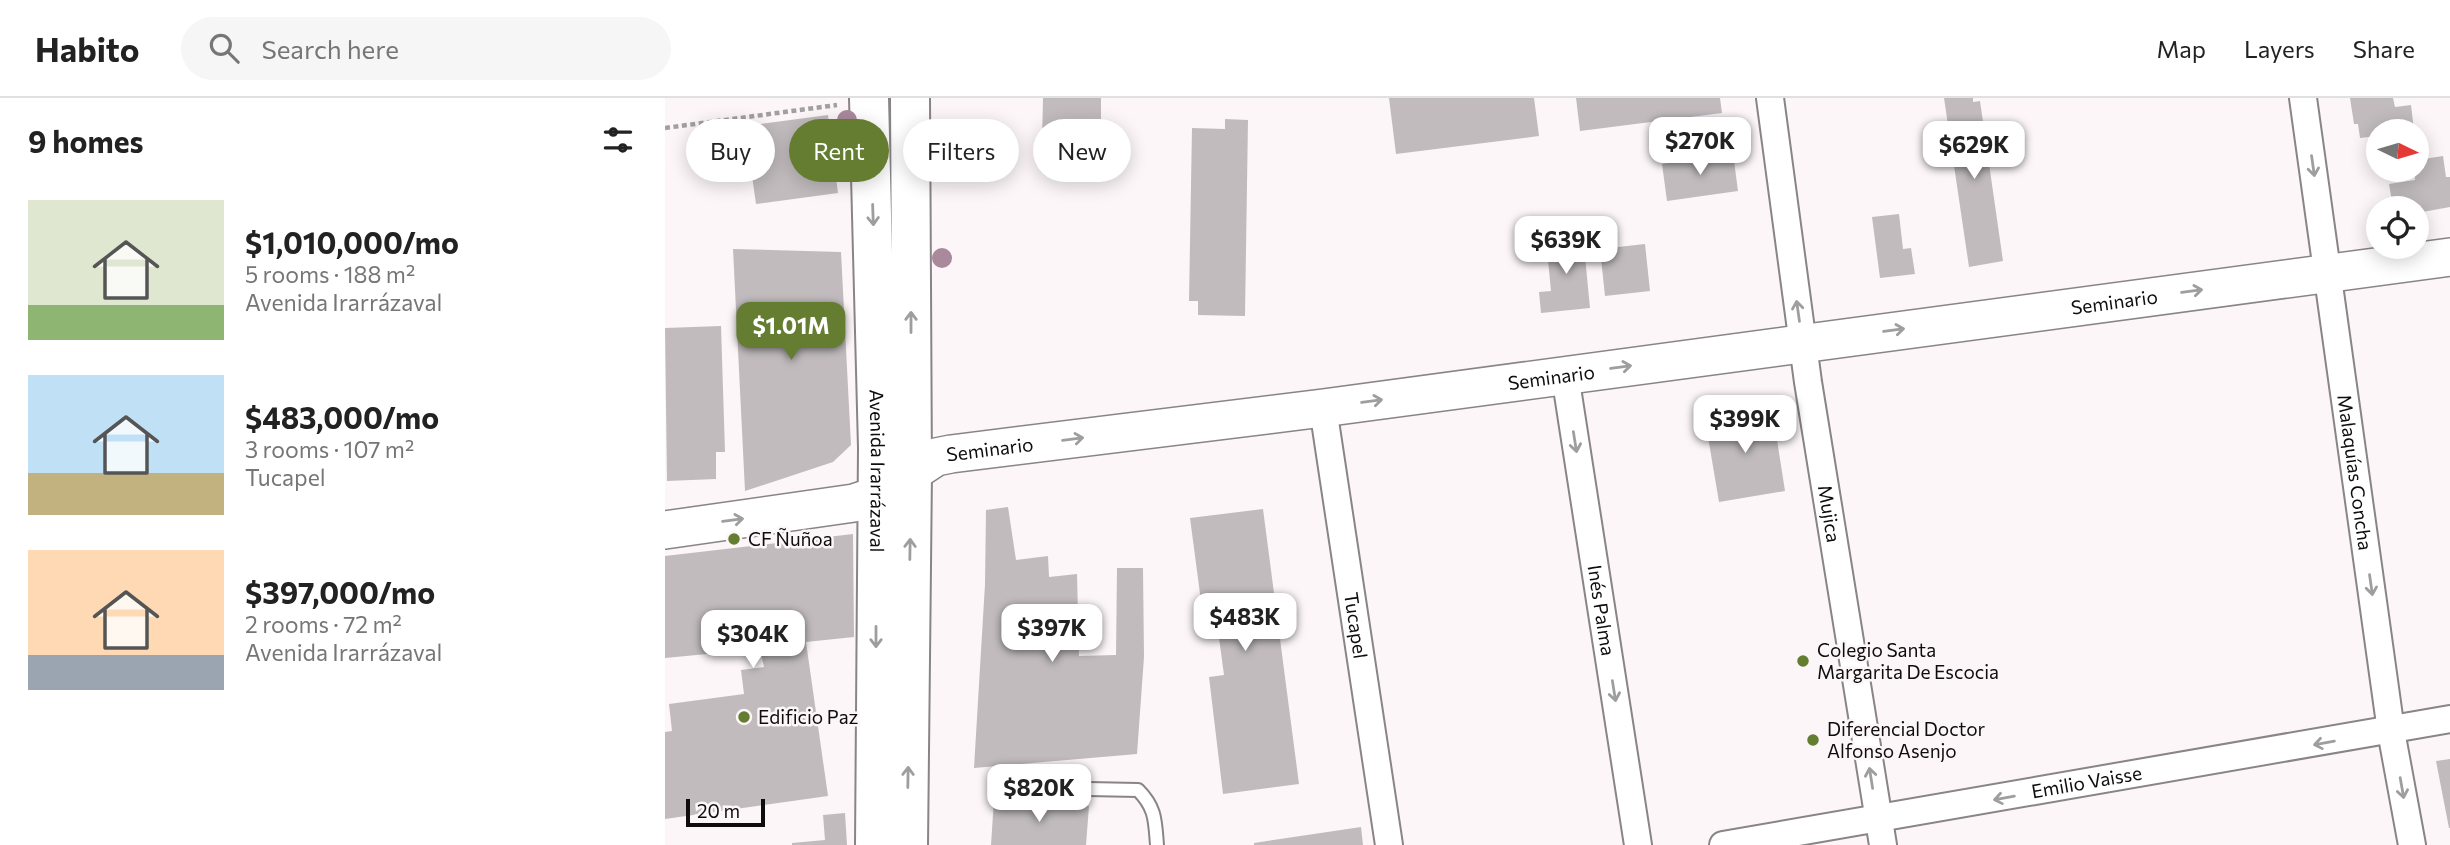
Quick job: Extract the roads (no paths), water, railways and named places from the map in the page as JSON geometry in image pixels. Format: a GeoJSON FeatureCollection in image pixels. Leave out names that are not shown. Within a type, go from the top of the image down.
{"type":"FeatureCollection","features":[{"type":"Feature","properties":{"kind":"main road","name":"Avenida Irarrázaval"},"geometry":{"type":"LineString","coordinates":[[869,98],[878,495],[875,845]]}},
{"type":"Feature","properties":{"kind":"main road","name":"Avenida Irarrázaval"},"geometry":{"type":"LineString","coordinates":[[908,845],[912,472],[910,98]]}},
{"type":"Feature","properties":{"kind":"street","name":"Mujica"},"geometry":{"type":"LineString","coordinates":[[1770,98],[1803,343],[1880,832]]}},
{"type":"Feature","properties":{"kind":"street","name":"Malaquías Concha"},"geometry":{"type":"LineString","coordinates":[[2303,98],[2391,731],[2412,845]]}},
{"type":"Feature","properties":{"kind":"street","name":"Seminario"},"geometry":{"type":"LineString","coordinates":[[665,530],[854,503],[878,495],[936,457],[951,454],[1323,408],[2450,257]]}},
{"type":"Feature","properties":{"kind":"street","name":"Inés Palma"},"geometry":{"type":"LineString","coordinates":[[1565,375],[1638,845]]}},
{"type":"Feature","properties":{"kind":"street","name":"Tucapel"},"geometry":{"type":"LineString","coordinates":[[1323,408],[1389,845]]}},
{"type":"Feature","properties":{"kind":"street","name":"Emilio Vaisse"},"geometry":{"type":"LineString","coordinates":[[1723,845],[1880,832],[2450,719]]}},
{"type":"Feature","properties":{"kind":"lane"},"geometry":{"type":"LineString","coordinates":[[1037,788],[1139,790],[1150,802],[1157,845]]}},
{"type":"Feature","properties":{"kind":"place","name":"CF Ñuñoa"},"geometry":{"type":"Point","coordinates":[734,539]}},
{"type":"Feature","properties":{"kind":"place","name":"Colegio Santa Margarita De Escocia"},"geometry":{"type":"Point","coordinates":[1803,661]}},
{"type":"Feature","properties":{"kind":"place","name":"Edificio Paz"},"geometry":{"type":"Point","coordinates":[744,717]}},
{"type":"Feature","properties":{"kind":"place","name":"Diferencial Doctor Alfonso Asenjo"},"geometry":{"type":"Point","coordinates":[1813,740]}}]}
